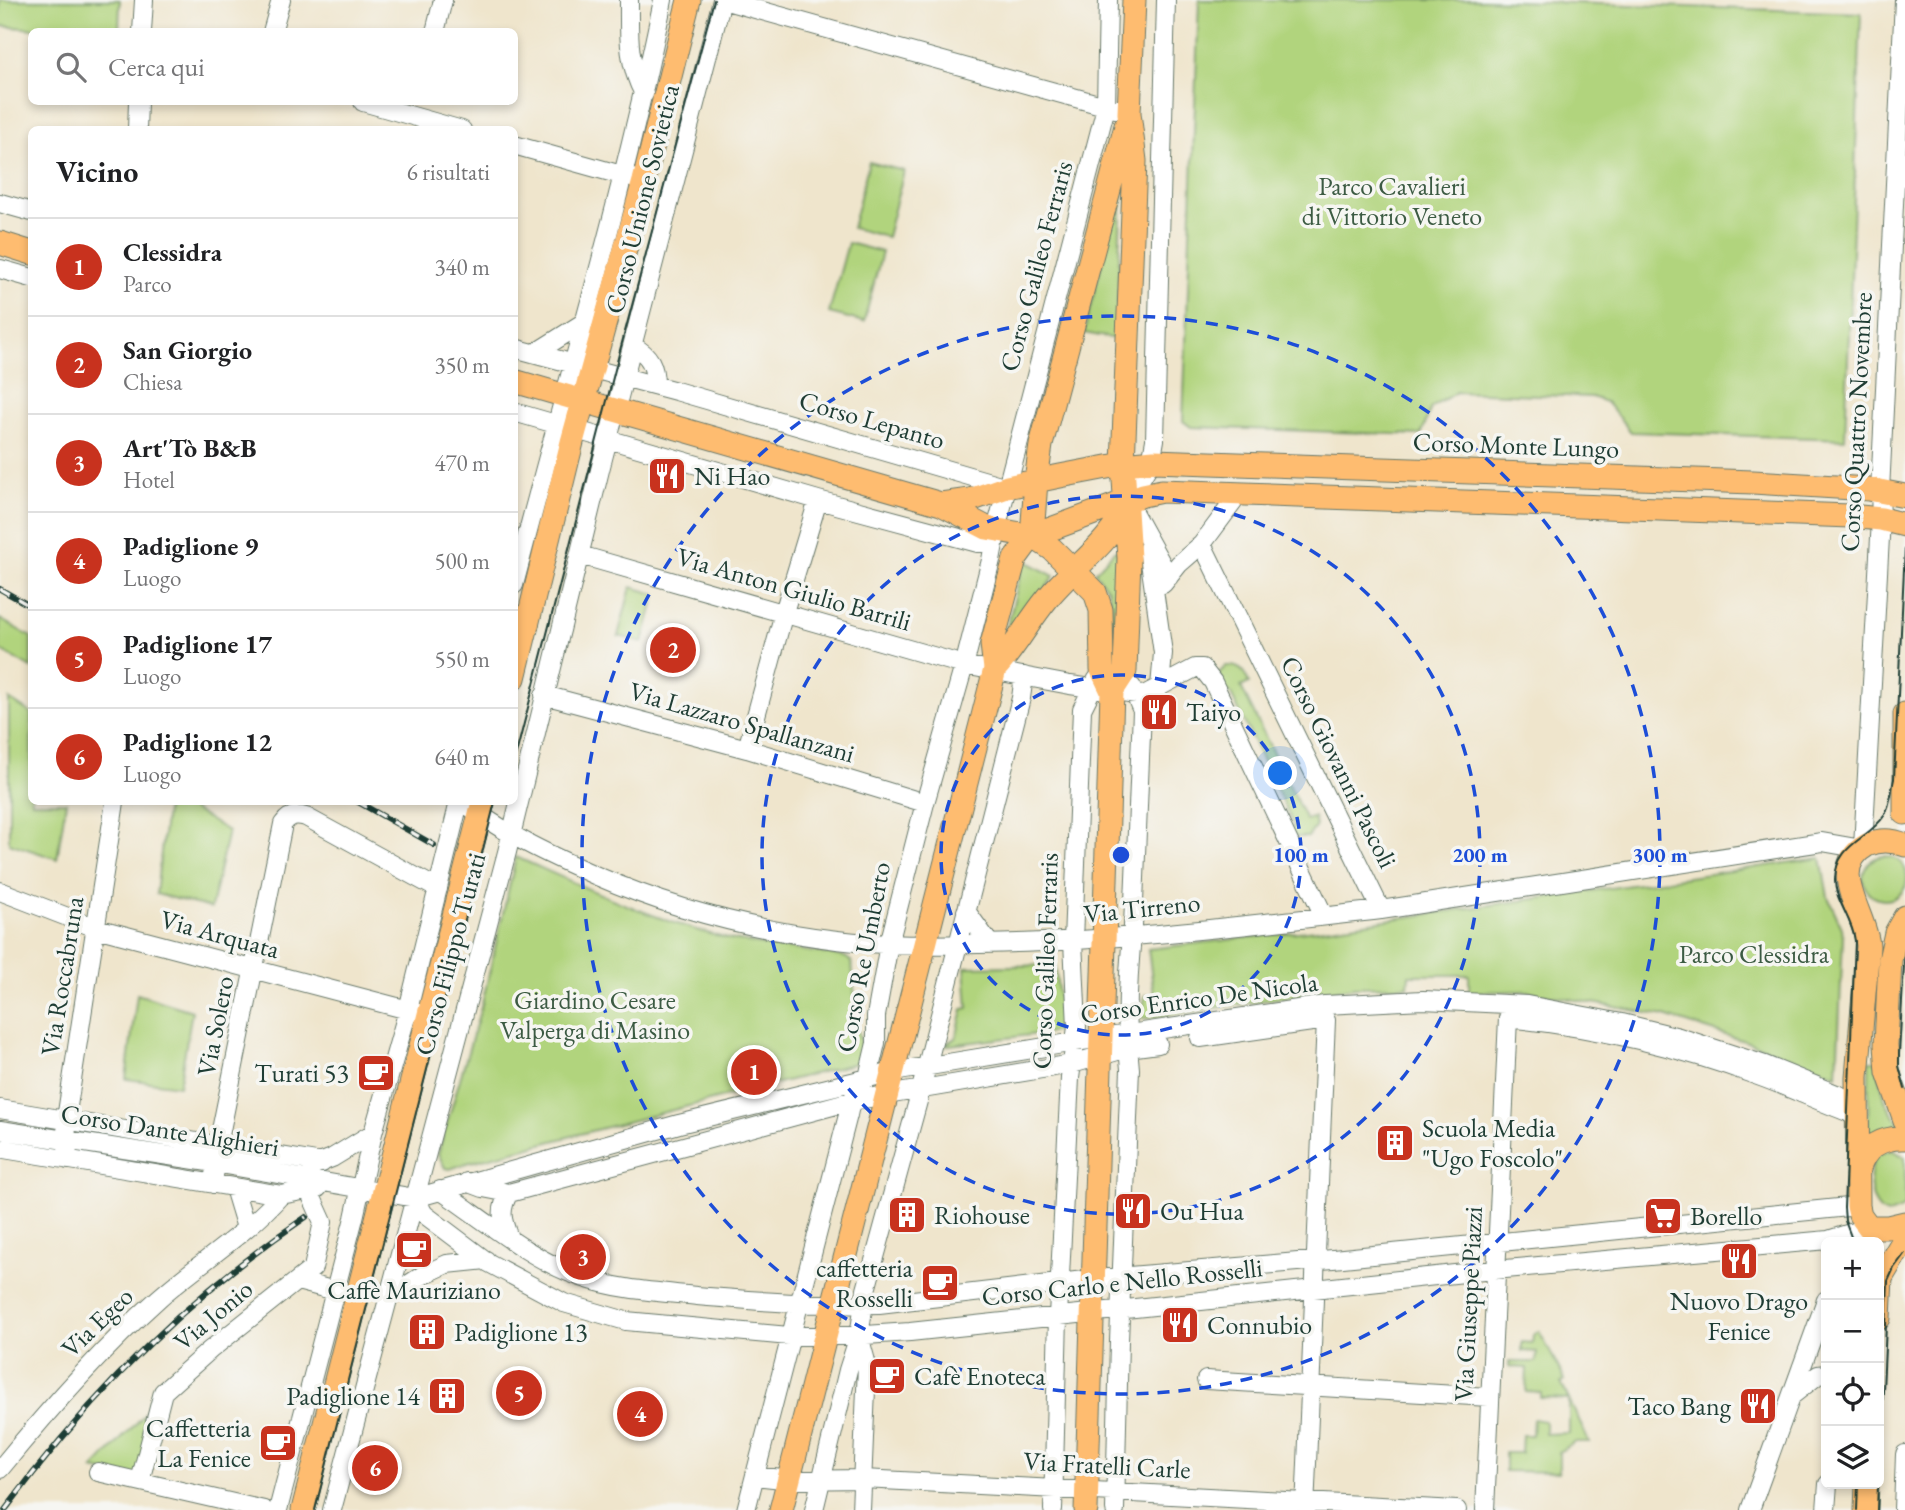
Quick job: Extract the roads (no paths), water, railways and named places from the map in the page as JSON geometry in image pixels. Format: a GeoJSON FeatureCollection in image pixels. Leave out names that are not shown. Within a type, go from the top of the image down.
{"type":"FeatureCollection","features":[{"type":"Feature","properties":{"kind":"main road","name":"Corso Unione Sovietica"},"geometry":{"type":"LineString","coordinates":[[575,399],[634,179],[689,0]]}},
{"type":"Feature","properties":{"kind":"main road","name":"Corso Galileo Ferraris"},"geometry":{"type":"LineString","coordinates":[[1108,680],[1129,558],[1123,464],[1135,161],[1129,113],[1134,0]]}},
{"type":"Feature","properties":{"kind":"main road","name":"Corso Galileo Ferraris"},"geometry":{"type":"LineString","coordinates":[[1032,536],[1035,481],[1041,445],[1129,113]]}},
{"type":"Feature","properties":{"kind":"main road"},"geometry":{"type":"LineString","coordinates":[[0,229],[28,236]]}},
{"type":"Feature","properties":{"kind":"main road"},"geometry":{"type":"LineString","coordinates":[[0,243],[28,252]]}},
{"type":"Feature","properties":{"kind":"main road"},"geometry":{"type":"LineString","coordinates":[[518,383],[941,504],[995,537],[1032,536],[1127,501],[1162,492],[1859,516],[1905,524]]}},
{"type":"Feature","properties":{"kind":"main road"},"geometry":{"type":"LineString","coordinates":[[518,659],[566,427],[575,399]]}},
{"type":"Feature","properties":{"kind":"main road","name":"Corso Monte Lungo"},"geometry":{"type":"LineString","coordinates":[[1007,487],[1123,464],[1152,462],[1753,482],[1905,495]]}},
{"type":"Feature","properties":{"kind":"main road"},"geometry":{"type":"LineString","coordinates":[[941,504],[970,500],[1007,487]]}},
{"type":"Feature","properties":{"kind":"main road"},"geometry":{"type":"LineString","coordinates":[[995,669],[1012,651],[1048,597],[1110,534],[1122,517],[1127,501]]}},
{"type":"Feature","properties":{"kind":"main road"},"geometry":{"type":"LineString","coordinates":[[1032,536],[1052,549],[1095,592],[1100,602],[1108,680],[1104,938],[1087,1500]]}},
{"type":"Feature","properties":{"kind":"main road"},"geometry":{"type":"LineString","coordinates":[[995,669],[992,644],[1011,573],[1015,559],[1032,536]]}},
{"type":"Feature","properties":{"kind":"main road","name":"Corso Re Umberto"},"geometry":{"type":"LineString","coordinates":[[781,1510],[995,669]]}},
{"type":"Feature","properties":{"kind":"main road"},"geometry":{"type":"LineString","coordinates":[[1905,715],[1905,813]]}},
{"type":"Feature","properties":{"kind":"main road"},"geometry":{"type":"LineString","coordinates":[[1880,1300],[1881,1278],[1904,1228],[1856,1231],[1859,1169],[1856,1111],[1868,946],[1866,929],[1847,880],[1851,863],[1861,846],[1890,820],[1904,784]]}},
{"type":"Feature","properties":{"kind":"main road","name":"Corso Filippo Turati"},"geometry":{"type":"LineString","coordinates":[[303,1510],[384,1191],[419,1013],[471,805]]}},
{"type":"Feature","properties":{"kind":"main road"},"geometry":{"type":"LineString","coordinates":[[1861,846],[1887,840],[1905,845],[1905,835]]}},
{"type":"Feature","properties":{"kind":"main road"},"geometry":{"type":"LineString","coordinates":[[1856,903],[1866,912],[1879,916],[1905,914]]}},
{"type":"Feature","properties":{"kind":"main road"},"geometry":{"type":"LineString","coordinates":[[1903,1114],[1888,1072],[1886,1045],[1890,960],[1896,933],[1905,914]]}},
{"type":"Feature","properties":{"kind":"main road"},"geometry":{"type":"LineString","coordinates":[[1859,1169],[1862,1157],[1875,1144],[1889,1139],[1905,1138]]}},
{"type":"Feature","properties":{"kind":"main road"},"geometry":{"type":"LineString","coordinates":[[1866,1510],[1867,1489]]}},
{"type":"Feature","properties":{"kind":"street"},"geometry":{"type":"LineString","coordinates":[[142,28],[144,0]]}},
{"type":"Feature","properties":{"kind":"street"},"geometry":{"type":"LineString","coordinates":[[273,28],[281,0]]}},
{"type":"Feature","properties":{"kind":"street"},"geometry":{"type":"LineString","coordinates":[[436,28],[443,0]]}},
{"type":"Feature","properties":{"kind":"street"},"geometry":{"type":"LineString","coordinates":[[629,0],[629,51],[635,78],[644,94]]}},
{"type":"Feature","properties":{"kind":"street","name":"Corso Unione Sovietica"},"geometry":{"type":"LineString","coordinates":[[583,367],[586,321],[634,179],[644,94],[663,0]]}},
{"type":"Feature","properties":{"kind":"street"},"geometry":{"type":"LineString","coordinates":[[722,0],[1129,113]]}},
{"type":"Feature","properties":{"kind":"street","name":"Corso Unione Sovietica"},"geometry":{"type":"LineString","coordinates":[[615,412],[722,0]]}},
{"type":"Feature","properties":{"kind":"street","name":"Corso Galileo Ferraris"},"geometry":{"type":"LineString","coordinates":[[995,537],[1106,107],[1108,0]]}},
{"type":"Feature","properties":{"kind":"street"},"geometry":{"type":"LineString","coordinates":[[1166,0],[1155,440],[1152,462],[1127,501],[1169,577]]}},
{"type":"Feature","properties":{"kind":"street","name":"Corso Quattro Novembre"},"geometry":{"type":"LineString","coordinates":[[1861,846],[1901,160],[1904,0]]}},
{"type":"Feature","properties":{"kind":"street"},"geometry":{"type":"LineString","coordinates":[[137,126],[138,105]]}},
{"type":"Feature","properties":{"kind":"street"},"geometry":{"type":"LineString","coordinates":[[386,105],[416,109],[452,126]]}},
{"type":"Feature","properties":{"kind":"street"},"geometry":{"type":"LineString","coordinates":[[518,146],[634,179]]}},
{"type":"Feature","properties":{"kind":"street"},"geometry":{"type":"LineString","coordinates":[[0,203],[28,211]]}},
{"type":"Feature","properties":{"kind":"street"},"geometry":{"type":"LineString","coordinates":[[0,269],[28,277]]}},
{"type":"Feature","properties":{"kind":"street","name":"Corso Unione Sovietica"},"geometry":{"type":"LineString","coordinates":[[535,354],[586,321]]}},
{"type":"Feature","properties":{"kind":"street"},"geometry":{"type":"LineString","coordinates":[[633,346],[649,357],[655,385]]}},
{"type":"Feature","properties":{"kind":"street","name":"Corso Lepanto"},"geometry":{"type":"LineString","coordinates":[[518,349],[655,385],[1007,487]]}},
{"type":"Feature","properties":{"kind":"street","name":"Corso Filippo Turati"},"geometry":{"type":"LineString","coordinates":[[332,1510],[511,835],[615,412]]}},
{"type":"Feature","properties":{"kind":"street"},"geometry":{"type":"LineString","coordinates":[[518,413],[978,543],[995,537]]}},
{"type":"Feature","properties":{"kind":"street"},"geometry":{"type":"LineString","coordinates":[[518,573],[566,427]]}},
{"type":"Feature","properties":{"kind":"street"},"geometry":{"type":"LineString","coordinates":[[1155,594],[1179,564],[1202,544],[1240,493]]}},
{"type":"Feature","properties":{"kind":"street"},"geometry":{"type":"LineString","coordinates":[[747,749],[818,500]]}},
{"type":"Feature","properties":{"kind":"street","name":"Corso Re Umberto"},"geometry":{"type":"LineString","coordinates":[[746,1510],[851,1101],[867,1078],[876,1043],[876,1016],[889,944],[964,665],[995,537]]}},
{"type":"Feature","properties":{"kind":"street"},"geometry":{"type":"LineString","coordinates":[[1149,542],[1163,653],[1160,687]]}},
{"type":"Feature","properties":{"kind":"street","name":"Corso Giovanni Pascoli"},"geometry":{"type":"LineString","coordinates":[[1202,544],[1381,910]]}},
{"type":"Feature","properties":{"kind":"street","name":"Via Anton Giulio Barrili"},"geometry":{"type":"LineString","coordinates":[[580,555],[964,665],[1024,676],[1108,680],[1136,695]]}},
{"type":"Feature","properties":{"kind":"street"},"geometry":{"type":"LineString","coordinates":[[1116,1501],[1130,1069],[1129,956],[1142,711],[1136,695],[1144,695],[1199,667],[1206,671],[1324,916]]}},
{"type":"Feature","properties":{"kind":"street"},"geometry":{"type":"LineString","coordinates":[[814,1510],[848,1370],[859,1336],[862,1305],[921,1088],[1021,698],[1024,676]]}},
{"type":"Feature","properties":{"kind":"street","name":"Corso Galileo Ferraris"},"geometry":{"type":"LineString","coordinates":[[1053,1510],[1058,1316],[1072,1064],[1077,1027],[1073,941],[1082,709],[1108,680]]}},
{"type":"Feature","properties":{"kind":"street","name":"Via Lazzaro Spallanzani"},"geometry":{"type":"LineString","coordinates":[[544,695],[747,749],[925,803]]}},
{"type":"Feature","properties":{"kind":"street","name":"Via Roccabruna"},"geometry":{"type":"LineString","coordinates":[[68,1160],[66,1119],[115,805]]}},
{"type":"Feature","properties":{"kind":"street","name":"Corso Filippo Turati"},"geometry":{"type":"LineString","coordinates":[[278,1510],[373,1133],[419,1013],[438,890],[471,805]]}},
{"type":"Feature","properties":{"kind":"street","name":"Via Tirreno"},"geometry":{"type":"LineString","coordinates":[[471,805],[511,835],[567,863],[634,892],[703,914],[838,941],[923,946],[1073,941],[1381,910],[1822,842],[1861,846]]}},
{"type":"Feature","properties":{"kind":"street","name":"Via Solero"},"geometry":{"type":"LineString","coordinates":[[213,1184],[216,1154],[283,824],[292,816],[306,817],[438,890]]}},
{"type":"Feature","properties":{"kind":"street","name":"Via Arquata"},"geometry":{"type":"LineString","coordinates":[[0,891],[96,928],[419,1013]]}},
{"type":"Feature","properties":{"kind":"street"},"geometry":{"type":"LineString","coordinates":[[966,911],[990,944]]}},
{"type":"Feature","properties":{"kind":"street","name":"Corso Enrico De Nicola"},"geometry":{"type":"LineString","coordinates":[[467,1182],[509,1193],[851,1101],[1072,1064],[1101,1047],[1325,1005],[1372,1001],[1435,1000],[1527,1005],[1609,1020],[1679,1037],[1765,1065],[1856,1111]]}},
{"type":"Feature","properties":{"kind":"street","name":"Via Giuseppe Piazzi"},"geometry":{"type":"LineString","coordinates":[[1485,1510],[1508,1018],[1566,1024],[1676,1050],[1757,1076],[1848,1112],[1856,1111]]}},
{"type":"Feature","properties":{"kind":"street","name":"Corso Enrico De Nicola"},"geometry":{"type":"LineString","coordinates":[[1128,1042],[1326,1020],[1316,1261]]}},
{"type":"Feature","properties":{"kind":"street","name":"Corso Enrico De Nicola"},"geometry":{"type":"LineString","coordinates":[[440,1190],[679,1124],[893,1072],[1075,1042],[1101,1047]]}},
{"type":"Feature","properties":{"kind":"street","name":"Corso Dante Alighieri"},"geometry":{"type":"LineString","coordinates":[[0,1109],[66,1119],[216,1154],[285,1175],[384,1191]]}},
{"type":"Feature","properties":{"kind":"street","name":"Corso Dante Alighieri"},"geometry":{"type":"LineString","coordinates":[[0,1130],[67,1140],[308,1163]]}},
{"type":"Feature","properties":{"kind":"street"},"geometry":{"type":"LineString","coordinates":[[285,1175],[373,1133]]}},
{"type":"Feature","properties":{"kind":"street","name":"Corso Dante Alighieri"},"geometry":{"type":"LineString","coordinates":[[4,1149],[281,1195],[309,1191],[332,1183]]}},
{"type":"Feature","properties":{"kind":"street"},"geometry":{"type":"LineString","coordinates":[[308,1163],[332,1183]]}},
{"type":"Feature","properties":{"kind":"street"},"geometry":{"type":"LineString","coordinates":[[234,1188],[246,1228]]}},
{"type":"Feature","properties":{"kind":"street"},"geometry":{"type":"LineString","coordinates":[[384,1191],[415,1198],[440,1190]]}},
{"type":"Feature","properties":{"kind":"street","name":"Corso Carlo e Nello Rosselli"},"geometry":{"type":"LineString","coordinates":[[440,1190],[509,1238],[579,1277],[612,1286],[660,1292],[833,1305],[862,1305],[1093,1279],[1316,1261],[1498,1242],[1856,1231]]}},
{"type":"Feature","properties":{"kind":"street","name":"Via Jonio"},"geometry":{"type":"LineString","coordinates":[[140,1482],[163,1392],[221,1341],[313,1268],[323,1222],[309,1191]]}},
{"type":"Feature","properties":{"kind":"street"},"geometry":{"type":"LineString","coordinates":[[509,1193],[502,1209],[502,1219],[509,1238]]}},
{"type":"Feature","properties":{"kind":"street","name":"Via Egeo"},"geometry":{"type":"LineString","coordinates":[[0,1469],[55,1403],[121,1334],[281,1195]]}},
{"type":"Feature","properties":{"kind":"street","name":"Corso Carlo e Nello Rosselli"},"geometry":{"type":"LineString","coordinates":[[415,1198],[424,1214],[486,1260],[564,1303],[599,1314],[660,1325],[789,1336],[859,1336],[1315,1291],[1856,1231]]}},
{"type":"Feature","properties":{"kind":"street"},"geometry":{"type":"LineString","coordinates":[[389,1297],[423,1275],[447,1264],[486,1260]]}},
{"type":"Feature","properties":{"kind":"street"},"geometry":{"type":"LineString","coordinates":[[1305,1507],[1316,1261]]}},
{"type":"Feature","properties":{"kind":"street"},"geometry":{"type":"LineString","coordinates":[[298,1281],[335,1292]]}},
{"type":"Feature","properties":{"kind":"street"},"geometry":{"type":"LineString","coordinates":[[1750,1510],[1821,1314]]}},
{"type":"Feature","properties":{"kind":"street"},"geometry":{"type":"LineString","coordinates":[[859,1336],[867,1365],[861,1510]]}},
{"type":"Feature","properties":{"kind":"street"},"geometry":{"type":"LineString","coordinates":[[1791,1396],[1821,1375]]}},
{"type":"Feature","properties":{"kind":"street"},"geometry":{"type":"LineString","coordinates":[[1206,1380],[1489,1396]]}},
{"type":"Feature","properties":{"kind":"street"},"geometry":{"type":"LineString","coordinates":[[1903,1510],[1905,1454]]}},
{"type":"Feature","properties":{"kind":"street"},"geometry":{"type":"LineString","coordinates":[[99,1472],[264,1510]]}},
{"type":"Feature","properties":{"kind":"street","name":"Via Fratelli Carle"},"geometry":{"type":"LineString","coordinates":[[755,1476],[789,1480],[863,1479],[1054,1488],[1087,1500],[1457,1510]]}},
{"type":"Feature","properties":{"kind":"street"},"geometry":{"type":"LineString","coordinates":[[1826,1510],[1828,1489]]}},
{"type":"Feature","properties":{"kind":"tram line"},"geometry":{"type":"LineString","coordinates":[[518,746],[714,0]]}},
{"type":"Feature","properties":{"kind":"tram line"},"geometry":{"type":"LineString","coordinates":[[1851,1237],[1845,1221],[1844,1208],[1855,941],[1837,894],[1835,879],[1841,858],[1884,816],[1891,798],[1905,548]]}},
{"type":"Feature","properties":{"kind":"tram line"},"geometry":{"type":"LineString","coordinates":[[315,1510],[494,805]]}},
{"type":"Feature","properties":{"kind":"tram line"},"geometry":{"type":"LineString","coordinates":[[1905,948],[1899,1054],[1905,1089]]}},
{"type":"Feature","properties":{"kind":"tram line"},"geometry":{"type":"LineString","coordinates":[[1881,1426],[1888,1281],[1905,1253]]}},
{"type":"Feature","properties":{"kind":"tram line"},"geometry":{"type":"LineString","coordinates":[[1857,1510],[1858,1489]]}},
{"type":"Feature","properties":{"kind":"tram line"},"geometry":{"type":"LineString","coordinates":[[1877,1510],[1878,1489]]}},
{"type":"Feature","properties":{"kind":"railway"},"geometry":{"type":"LineString","coordinates":[[0,589],[28,605]]}},
{"type":"Feature","properties":{"kind":"railway"},"geometry":{"type":"LineString","coordinates":[[363,805],[434,845]]}},
{"type":"Feature","properties":{"kind":"railway"},"geometry":{"type":"LineString","coordinates":[[5,1510],[37,1468],[106,1389],[181,1314],[263,1247],[306,1217]]}},
{"type":"Feature","properties":{"kind":"place","name":"Ni Hao"},"geometry":{"type":"Point","coordinates":[667,476]}},
{"type":"Feature","properties":{"kind":"place","name":"San Giorgio"},"geometry":{"type":"Point","coordinates":[673,650]}},
{"type":"Feature","properties":{"kind":"place","name":"Taiyo"},"geometry":{"type":"Point","coordinates":[1159,712]}},
{"type":"Feature","properties":{"kind":"place","name":"Clessidra"},"geometry":{"type":"Point","coordinates":[754,1072]}},
{"type":"Feature","properties":{"kind":"place","name":"Turati 53"},"geometry":{"type":"Point","coordinates":[376,1073]}},
{"type":"Feature","properties":{"kind":"place","name":"Scuola Media \"Ugo Foscolo\""},"geometry":{"type":"Point","coordinates":[1395,1143]}},
{"type":"Feature","properties":{"kind":"place","name":"Ou Hua"},"geometry":{"type":"Point","coordinates":[1133,1211]}},
{"type":"Feature","properties":{"kind":"place","name":"Riohouse"},"geometry":{"type":"Point","coordinates":[907,1215]}},
{"type":"Feature","properties":{"kind":"place","name":"Borello"},"geometry":{"type":"Point","coordinates":[1663,1216]}},
{"type":"Feature","properties":{"kind":"place","name":"Caffè Mauriziano"},"geometry":{"type":"Point","coordinates":[414,1250]}},
{"type":"Feature","properties":{"kind":"place","name":"Art'Tò B&B"},"geometry":{"type":"Point","coordinates":[583,1257]}},
{"type":"Feature","properties":{"kind":"place","name":"Nuovo Drago Fenice"},"geometry":{"type":"Point","coordinates":[1739,1261]}},
{"type":"Feature","properties":{"kind":"place","name":"caffetteria Rosselli"},"geometry":{"type":"Point","coordinates":[940,1283]}},
{"type":"Feature","properties":{"kind":"place","name":"Connubio"},"geometry":{"type":"Point","coordinates":[1180,1325]}},
{"type":"Feature","properties":{"kind":"place","name":"Padiglione 13"},"geometry":{"type":"Point","coordinates":[427,1332]}},
{"type":"Feature","properties":{"kind":"place","name":"Cafè Enoteca"},"geometry":{"type":"Point","coordinates":[887,1376]}},
{"type":"Feature","properties":{"kind":"place","name":"Padiglione 17"},"geometry":{"type":"Point","coordinates":[519,1393]}},
{"type":"Feature","properties":{"kind":"place","name":"Padiglione 14"},"geometry":{"type":"Point","coordinates":[447,1396]}},
{"type":"Feature","properties":{"kind":"place","name":"Taco Bang"},"geometry":{"type":"Point","coordinates":[1758,1406]}},
{"type":"Feature","properties":{"kind":"place","name":"Padiglione 9"},"geometry":{"type":"Point","coordinates":[640,1414]}},
{"type":"Feature","properties":{"kind":"place","name":"Caffetteria La Fenice"},"geometry":{"type":"Point","coordinates":[278,1443]}},
{"type":"Feature","properties":{"kind":"place","name":"Padiglione 12"},"geometry":{"type":"Point","coordinates":[375,1468]}},
{"type":"Feature","properties":{"kind":"park label","name":"Parco Cavalieri di Vittorio Veneto"},"geometry":{"type":"Point","coordinates":[1392,201]}},
{"type":"Feature","properties":{"kind":"park label","name":"Parco Clessidra"},"geometry":{"type":"Point","coordinates":[1754,954]}},
{"type":"Feature","properties":{"kind":"park label","name":"Giardino Cesare Valperga di Masino"},"geometry":{"type":"Point","coordinates":[595,1015]}}]}
